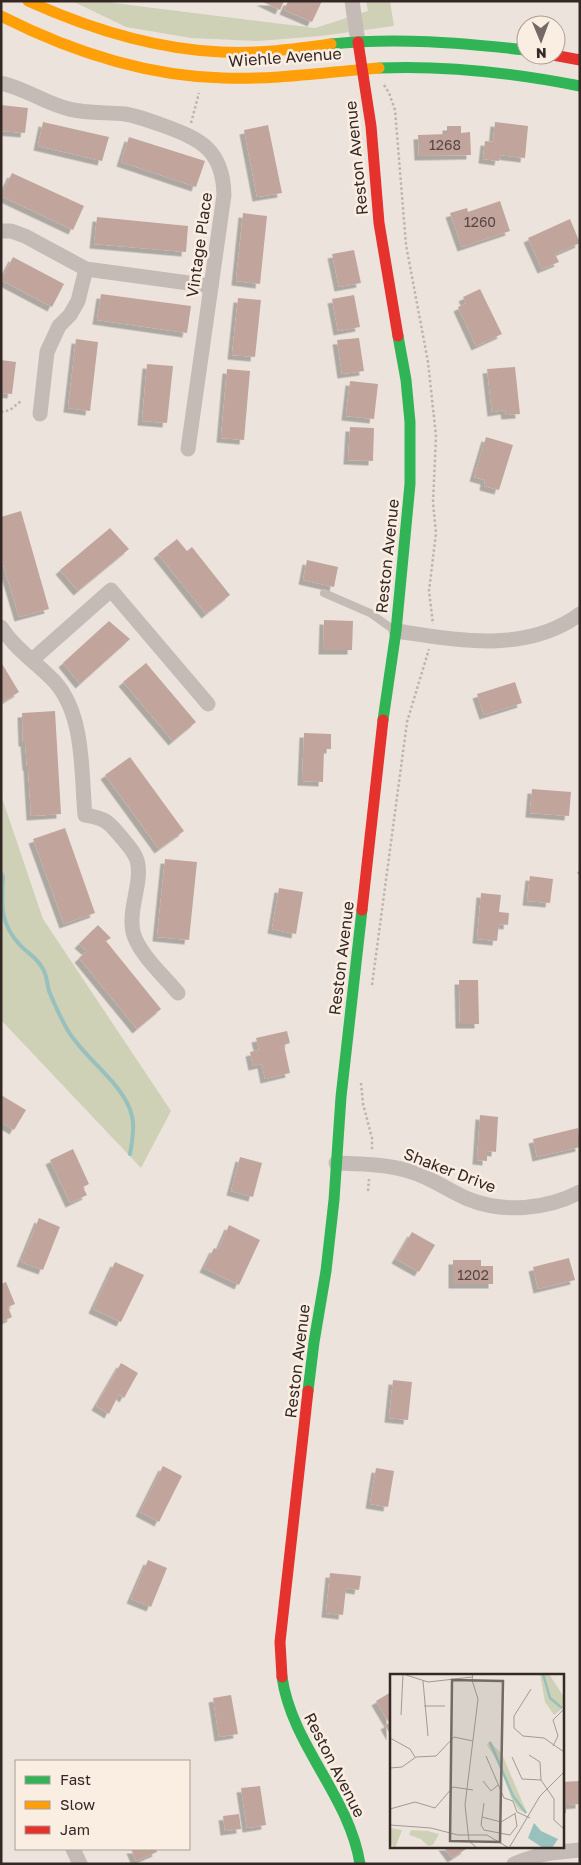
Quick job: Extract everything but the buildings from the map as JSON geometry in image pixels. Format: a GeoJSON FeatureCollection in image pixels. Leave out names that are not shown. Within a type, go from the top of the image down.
{"type":"FeatureCollection","features":[{"type":"Feature","properties":{"kind":"street","name":"Wiehle Avenue"},"geometry":{"type":"LineString","coordinates":[[28,1],[52,13],[102,31],[173,47],[224,52],[250,52],[358,42],[420,41],[516,49]]}},
{"type":"Feature","properties":{"kind":"street"},"geometry":{"type":"LineString","coordinates":[[352,1],[358,42]]}},
{"type":"Feature","properties":{"kind":"street","name":"Wiehle Avenue"},"geometry":{"type":"LineString","coordinates":[[1,16],[74,47],[118,62],[175,73],[222,78],[362,68],[405,67],[481,70],[523,75],[580,86]]}},
{"type":"Feature","properties":{"kind":"street","name":"Reston Avenue"},"geometry":{"type":"LineString","coordinates":[[358,42],[375,162],[379,223],[406,380],[410,422],[410,484],[396,631],[382,731],[341,1097],[326,1271],[314,1342],[281,1633],[280,1667],[284,1692],[291,1715],[305,1744],[346,1816],[355,1839],[360,1864]]}},
{"type":"Feature","properties":{"kind":"street"},"geometry":{"type":"LineString","coordinates":[[566,57],[580,60]]}},
{"type":"Feature","properties":{"kind":"street","name":"Vintage Place"},"geometry":{"type":"LineString","coordinates":[[1,83],[27,91],[54,105],[71,110],[129,114],[187,134],[210,149],[217,159],[224,183],[224,195],[188,449]]}},
{"type":"Feature","properties":{"kind":"street"},"geometry":{"type":"LineString","coordinates":[[1,231],[11,230],[25,236],[86,269],[211,286]]}},
{"type":"Feature","properties":{"kind":"street"},"geometry":{"type":"LineString","coordinates":[[40,414],[47,352],[59,326],[70,315],[78,301],[86,269]]}},
{"type":"Feature","properties":{"kind":"street"},"geometry":{"type":"LineString","coordinates":[[32,660],[111,590],[208,704]]}},
{"type":"Feature","properties":{"kind":"street"},"geometry":{"type":"LineString","coordinates":[[396,631],[468,641],[494,642],[532,636],[554,629],[580,614]]}},
{"type":"Feature","properties":{"kind":"street"},"geometry":{"type":"LineString","coordinates":[[1,627],[15,644],[56,684],[73,712],[77,730],[85,815],[101,818],[111,824],[133,852],[137,861],[138,872],[131,920],[133,933],[138,947],[178,993]]}},
{"type":"Feature","properties":{"kind":"street","name":"Shaker Drive"},"geometry":{"type":"LineString","coordinates":[[336,1163],[393,1167],[415,1173],[467,1198],[484,1204],[504,1207],[526,1208],[546,1205],[580,1192]]}},
{"type":"Feature","properties":{"kind":"street"},"geometry":{"type":"LineString","coordinates":[[73,1850],[80,1864]]}},
{"type":"Feature","properties":{"kind":"street"},"geometry":{"type":"LineString","coordinates":[[514,1864],[531,1856],[549,1852],[580,1850]]}},
{"type":"Feature","properties":{"kind":"lane"},"geometry":{"type":"LineString","coordinates":[[324,593],[370,613],[396,631]]}},
{"type":"Feature","properties":{"kind":"path"},"geometry":{"type":"LineString","coordinates":[[187,134],[195,114],[201,88]]}},
{"type":"Feature","properties":{"kind":"path"},"geometry":{"type":"LineString","coordinates":[[1,412],[10,410],[21,401]]}},
{"type":"Feature","properties":{"kind":"path"},"geometry":{"type":"LineString","coordinates":[[372,990],[407,722],[432,636]]}},
{"type":"Feature","properties":{"kind":"path"},"geometry":{"type":"LineString","coordinates":[[578,874],[580,870]]}},
{"type":"Feature","properties":{"kind":"path"},"geometry":{"type":"LineString","coordinates":[[361,1078],[362,1104],[372,1138],[368,1191]]}},
{"type":"Feature","properties":{"kind":"green space"},"geometry":{"type":"Polygon","coordinates":[[[72,1],[110,1],[315,28],[368,11],[366,1],[390,1],[394,26],[321,36],[258,41],[191,38],[126,27],[72,1]]]}},
{"type":"Feature","properties":{"kind":"green space"},"geometry":{"type":"Polygon","coordinates":[[[1,795],[43,919],[171,1111],[141,1168],[1,1020],[1,795]]]}},
{"type":"Feature","properties":{"kind":"waterway"},"geometry":{"type":"LineString","coordinates":[[1,873],[3,877],[3,913],[13,937],[35,958],[43,969],[55,1005],[74,1040],[113,1082],[128,1104],[133,1125],[130,1154]]}},
{"type":"Feature","properties":{"kind":"traffic: fast"},"geometry":{"type":"LineString","coordinates":[[331,44],[405,41],[516,49]]}},
{"type":"Feature","properties":{"kind":"traffic: fast"},"geometry":{"type":"LineString","coordinates":[[379,68],[404,67],[480,71],[580,86]]}},
{"type":"Feature","properties":{"kind":"traffic: fast"},"geometry":{"type":"LineString","coordinates":[[383,720],[396,631],[410,484],[410,422],[406,380],[398,336]]}},
{"type":"Feature","properties":{"kind":"traffic: fast"},"geometry":{"type":"LineString","coordinates":[[308,1391],[326,1271],[334,1200],[341,1097],[362,910]]}},
{"type":"Feature","properties":{"kind":"traffic: fast"},"geometry":{"type":"LineString","coordinates":[[282,1677],[288,1702],[297,1726],[345,1815],[354,1839],[360,1864]]}},
{"type":"Feature","properties":{"kind":"traffic: slow"},"geometry":{"type":"LineString","coordinates":[[28,1],[98,29],[171,47],[221,52],[263,52],[331,44]]}},
{"type":"Feature","properties":{"kind":"traffic: slow"},"geometry":{"type":"LineString","coordinates":[[1,16],[54,40],[109,59],[137,67],[194,76],[223,78],[282,77],[379,68]]}},
{"type":"Feature","properties":{"kind":"traffic: jam"},"geometry":{"type":"LineString","coordinates":[[358,42],[371,126],[379,223],[398,336]]}},
{"type":"Feature","properties":{"kind":"traffic: jam"},"geometry":{"type":"LineString","coordinates":[[566,57],[580,60]]}},
{"type":"Feature","properties":{"kind":"traffic: jam"},"geometry":{"type":"LineString","coordinates":[[362,910],[383,720]]}},
{"type":"Feature","properties":{"kind":"traffic: jam"},"geometry":{"type":"LineString","coordinates":[[282,1677],[280,1642],[308,1391]]}}]}
